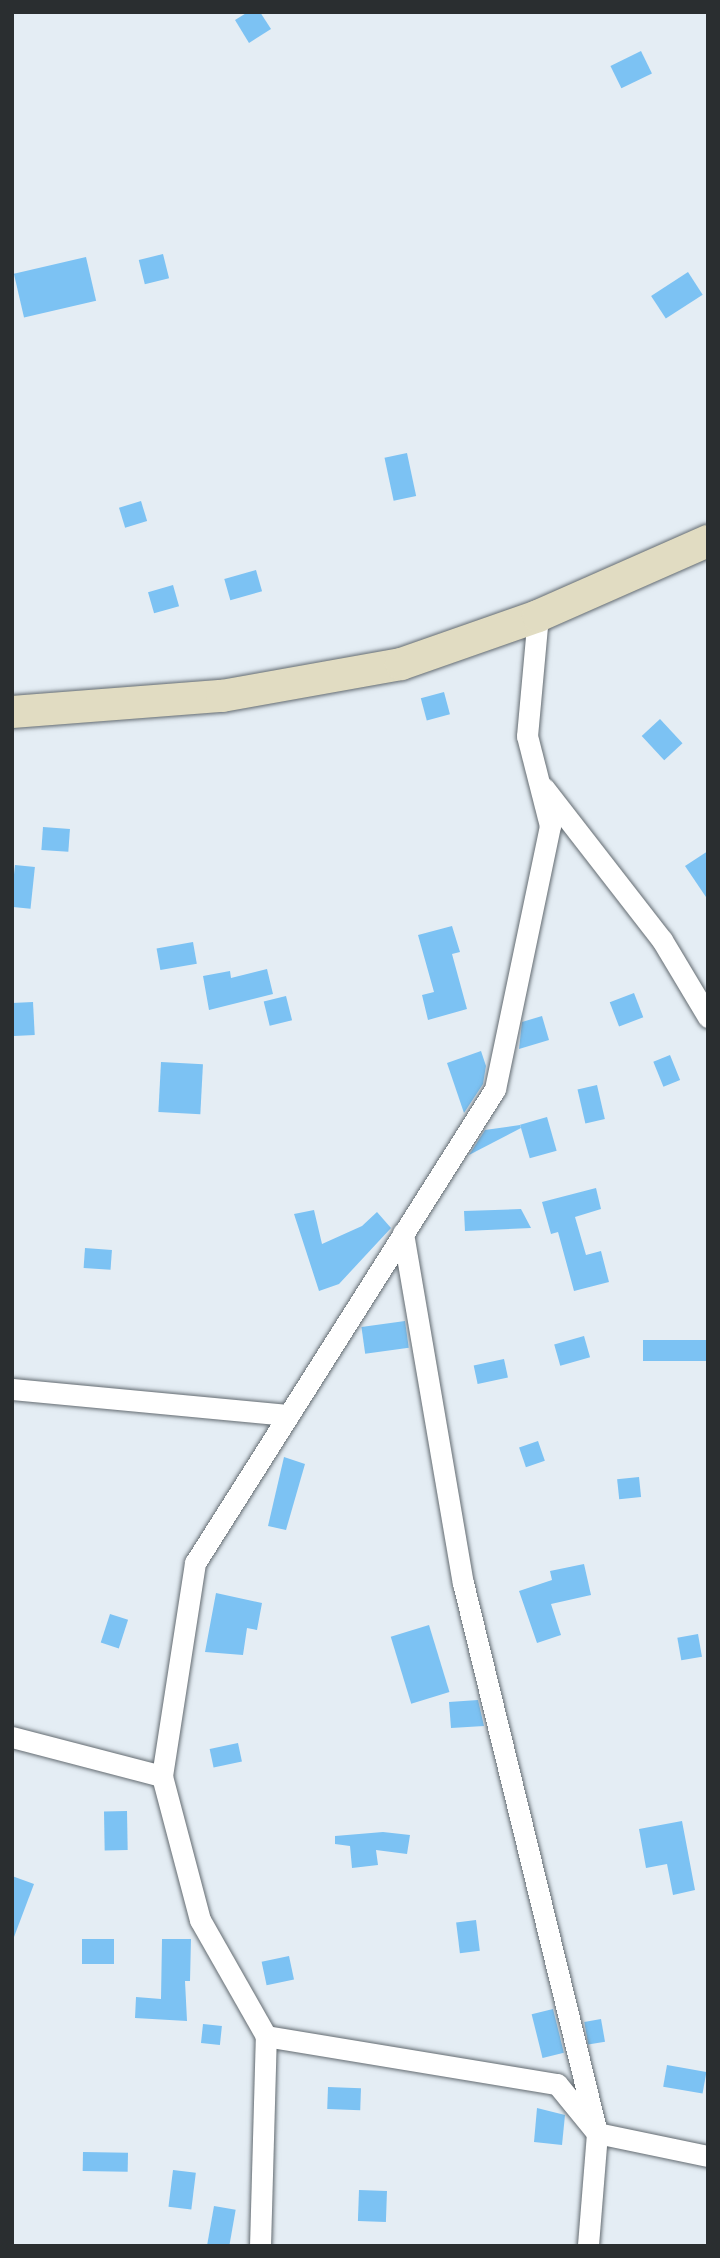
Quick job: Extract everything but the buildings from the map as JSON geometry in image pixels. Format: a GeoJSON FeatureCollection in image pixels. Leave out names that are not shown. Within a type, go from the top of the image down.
{"type":"FeatureCollection","features":[{"type":"Feature","properties":{"kind":"main road"},"geometry":{"type":"LineString","coordinates":[[12,712],[222,696],[401,664],[538,616],[708,541]]}},
{"type":"Feature","properties":{"kind":"street"},"geometry":{"type":"LineString","coordinates":[[260,2246],[266,2036],[200,1920],[162,1776],[195,1563],[495,1089],[550,826],[527,736],[538,616]]}},
{"type":"Feature","properties":{"kind":"street"},"geometry":{"type":"LineString","coordinates":[[538,781],[662,940],[708,1017]]}},
{"type":"Feature","properties":{"kind":"street"},"geometry":{"type":"LineString","coordinates":[[403,1233],[463,1583],[597,2133],[588,2246]]}},
{"type":"Feature","properties":{"kind":"street"},"geometry":{"type":"LineString","coordinates":[[12,1389],[288,1415]]}},
{"type":"Feature","properties":{"kind":"street"},"geometry":{"type":"LineString","coordinates":[[12,1737],[162,1776]]}},
{"type":"Feature","properties":{"kind":"street"},"geometry":{"type":"LineString","coordinates":[[266,2036],[556,2084],[597,2133],[708,2156]]}}]}
